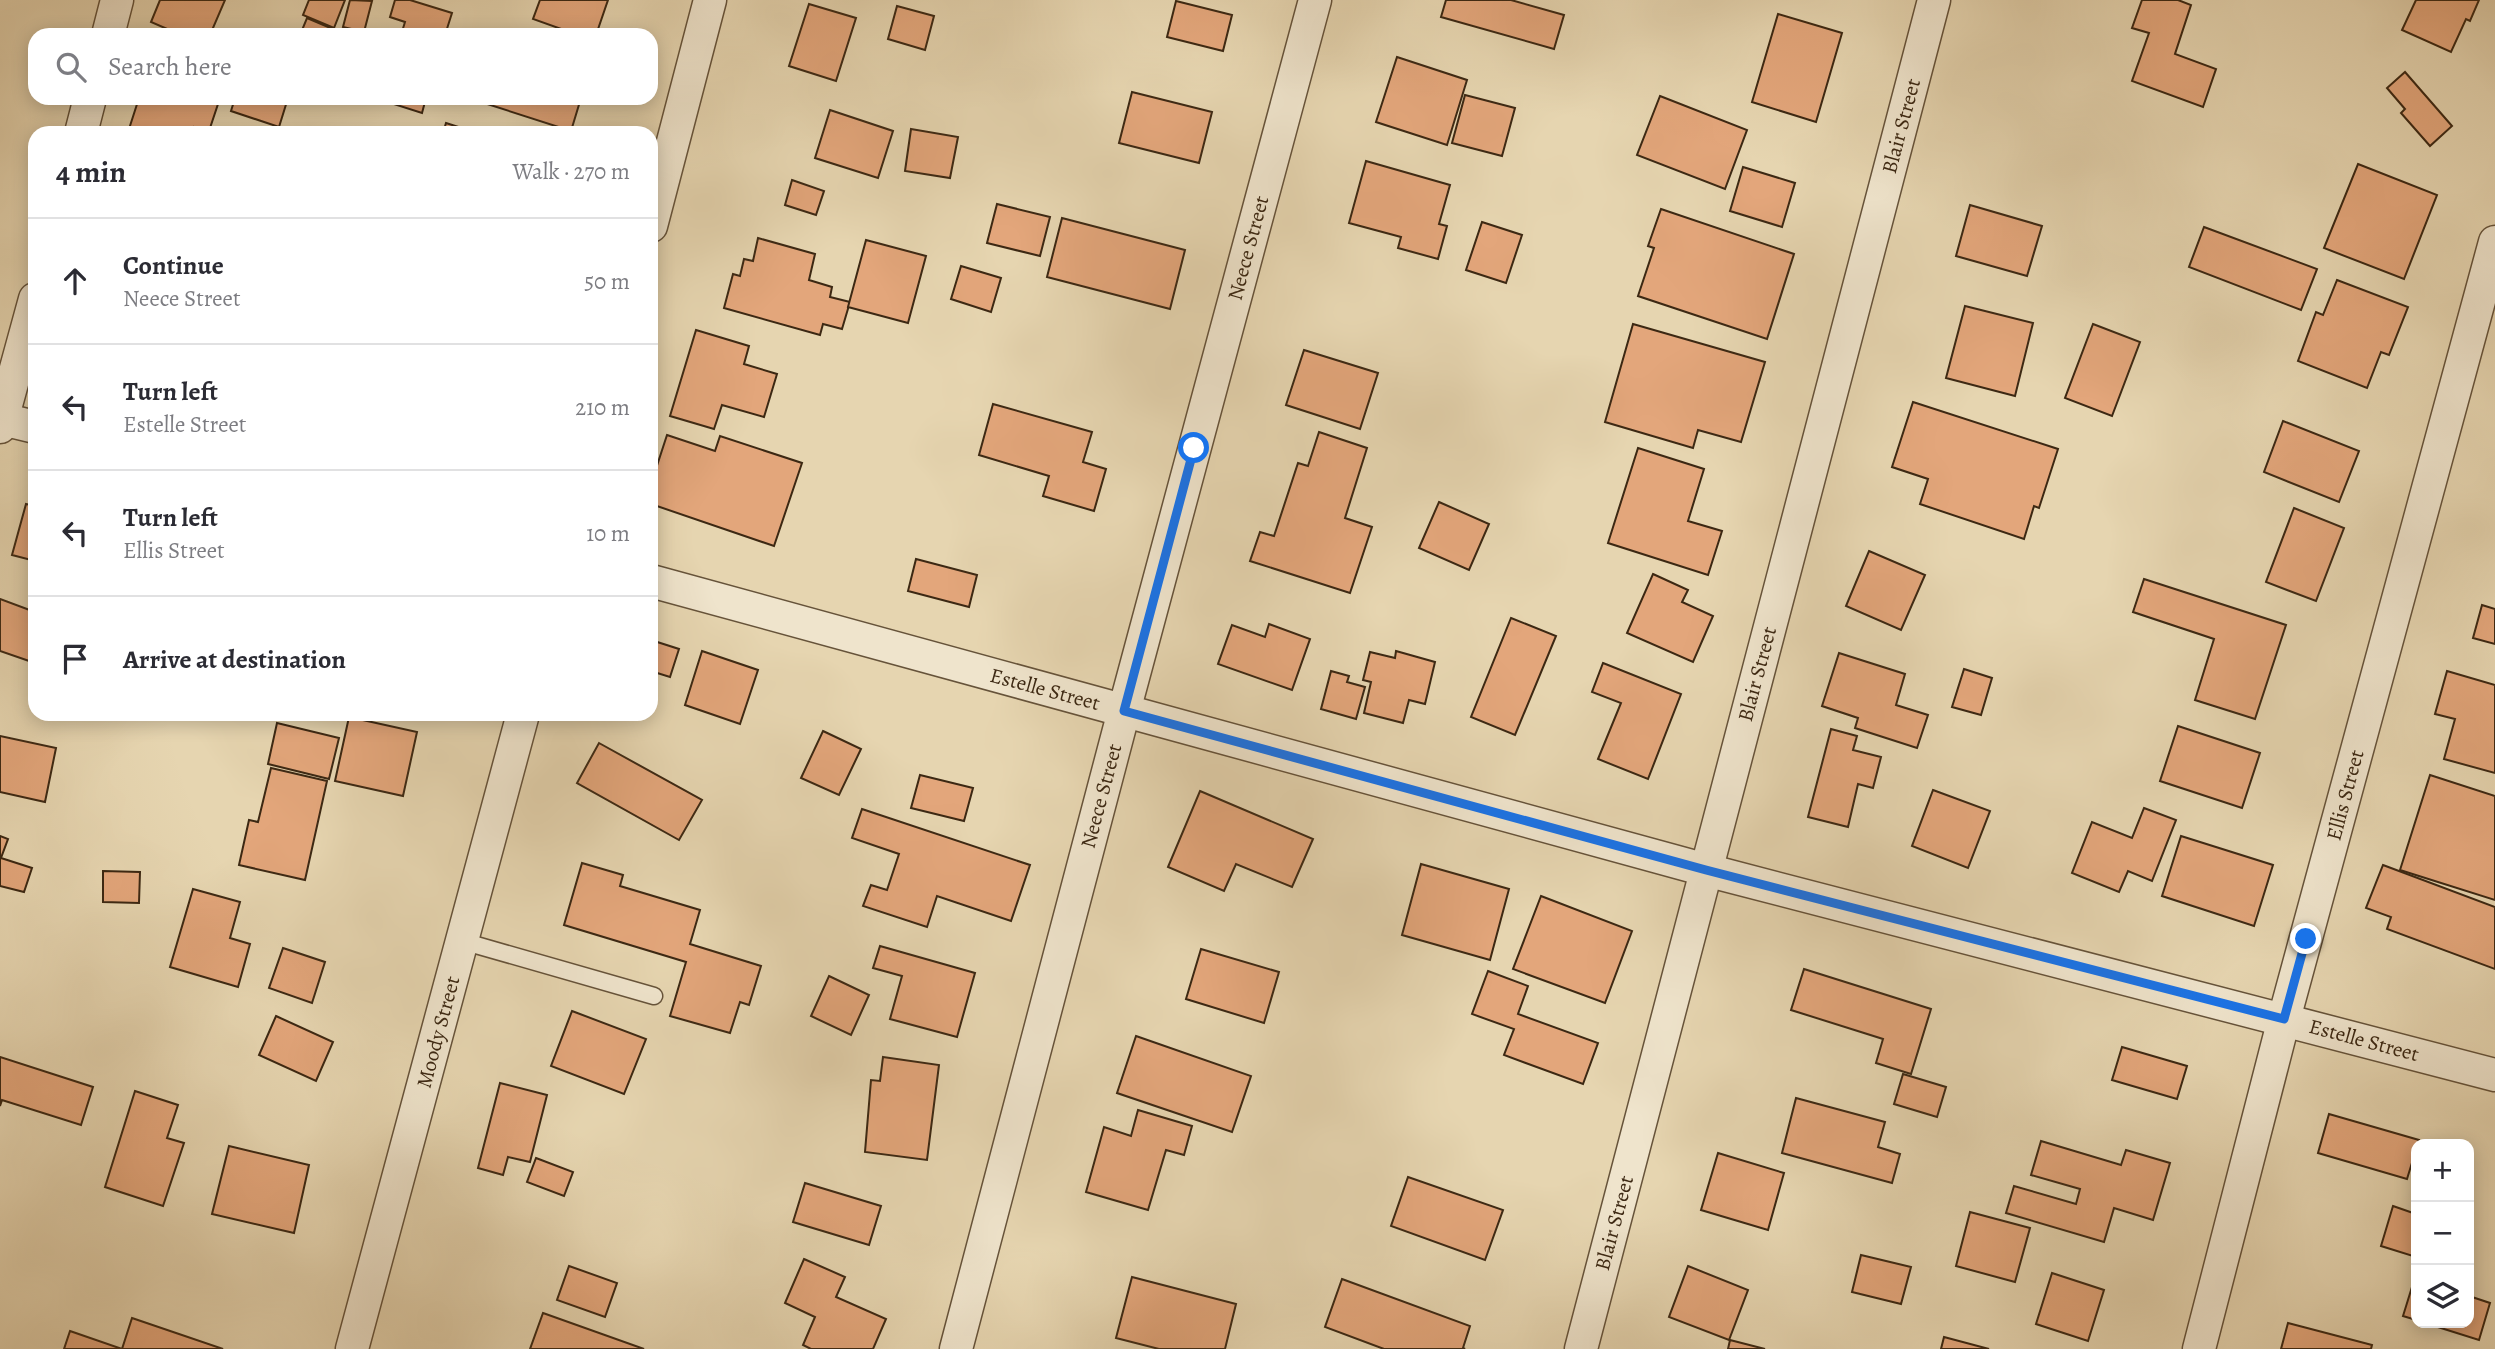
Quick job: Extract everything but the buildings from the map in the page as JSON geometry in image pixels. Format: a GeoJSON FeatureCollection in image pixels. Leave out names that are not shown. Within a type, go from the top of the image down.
{"type":"FeatureCollection","features":[{"type":"Feature","properties":{"kind":"street"},"geometry":{"type":"LineString","coordinates":[[110,28],[117,0]]}},
{"type":"Feature","properties":{"kind":"street"},"geometry":{"type":"LineString","coordinates":[[658,199],[710,0]]}},
{"type":"Feature","properties":{"kind":"street","name":"Neece Street"},"geometry":{"type":"LineString","coordinates":[[956,1349],[1315,0]]}},
{"type":"Feature","properties":{"kind":"street","name":"Blair Street"},"geometry":{"type":"LineString","coordinates":[[1581,1349],[1934,0]]}},
{"type":"Feature","properties":{"kind":"street"},"geometry":{"type":"LineString","coordinates":[[83,126],[88,105]]}},
{"type":"Feature","properties":{"kind":"street","name":"Ellis Street"},"geometry":{"type":"LineString","coordinates":[[2199,1349],[2284,1019],[2495,242]]}},
{"type":"Feature","properties":{"kind":"street"},"geometry":{"type":"LineString","coordinates":[[28,325],[1,423],[28,426]]}},
{"type":"Feature","properties":{"kind":"street","name":"Estelle Street"},"geometry":{"type":"LineString","coordinates":[[658,583],[1706,870],[2495,1075]]}},
{"type":"Feature","properties":{"kind":"street","name":"Moody Street"},"geometry":{"type":"LineString","coordinates":[[352,1349],[521,721]]}},
{"type":"Feature","properties":{"kind":"lane"},"geometry":{"type":"LineString","coordinates":[[462,941],[654,996]]}},
{"type":"Feature","properties":{"kind":"route"},"geometry":{"type":"LineString","coordinates":[[1194,448],[1124,711],[1706,870],[2284,1019],[2306,939]]}}]}
